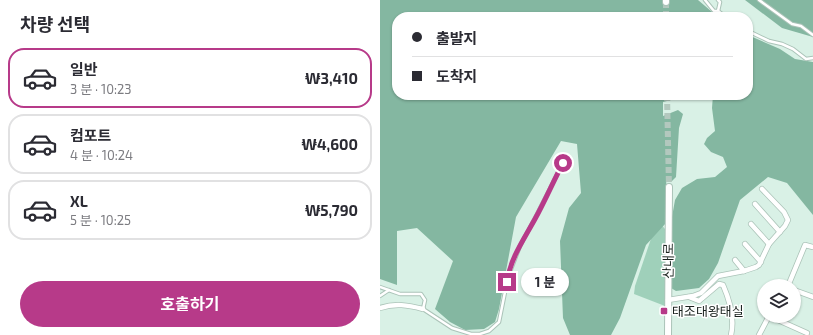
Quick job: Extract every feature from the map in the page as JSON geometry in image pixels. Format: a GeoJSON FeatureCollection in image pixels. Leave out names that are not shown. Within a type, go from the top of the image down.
{"type":"FeatureCollection","features":[{"type":"Feature","properties":{"kind":"street","name":"산내로"},"geometry":{"type":"LineString","coordinates":[[668,335],[669,187]]}},
{"type":"Feature","properties":{"kind":"street"},"geometry":{"type":"LineString","coordinates":[[668,300],[689,297],[701,293],[718,276],[744,271],[759,265],[769,244],[787,223],[788,217],[762,189]]}},
{"type":"Feature","properties":{"kind":"street"},"geometry":{"type":"LineString","coordinates":[[755,204],[780,232]]}},
{"type":"Feature","properties":{"kind":"street"},"geometry":{"type":"LineString","coordinates":[[752,224],[769,244]]}},
{"type":"Feature","properties":{"kind":"street"},"geometry":{"type":"LineString","coordinates":[[745,244],[761,262]]}},
{"type":"Feature","properties":{"kind":"street"},"geometry":{"type":"LineString","coordinates":[[791,279],[805,245],[813,247]]}},
{"type":"Feature","properties":{"kind":"street"},"geometry":{"type":"LineString","coordinates":[[734,260],[744,271]]}},
{"type":"Feature","properties":{"kind":"street"},"geometry":{"type":"LineString","coordinates":[[689,297],[699,300],[719,284],[723,285],[728,297],[733,324],[730,335]]}},
{"type":"Feature","properties":{"kind":"street"},"geometry":{"type":"LineString","coordinates":[[801,292],[813,296]]}},
{"type":"Feature","properties":{"kind":"street"},"geometry":{"type":"LineString","coordinates":[[380,308],[392,305],[403,305],[423,308]]}},
{"type":"Feature","properties":{"kind":"street"},"geometry":{"type":"LineString","coordinates":[[759,335],[765,323]]}},
{"type":"Feature","properties":{"kind":"street"},"geometry":{"type":"LineString","coordinates":[[785,323],[807,333]]}},
{"type":"Feature","properties":{"kind":"lane"},"geometry":{"type":"LineString","coordinates":[[705,0],[714,11],[718,11],[720,2],[718,0]]}},
{"type":"Feature","properties":{"kind":"lane"},"geometry":{"type":"LineString","coordinates":[[759,0],[789,22],[801,26],[813,35]]}},
{"type":"Feature","properties":{"kind":"lane"},"geometry":{"type":"LineString","coordinates":[[753,33],[769,41],[782,44],[793,49],[806,58],[813,58]]}},
{"type":"Feature","properties":{"kind":"lane"},"geometry":{"type":"LineString","coordinates":[[380,287],[400,294],[421,294],[425,300],[423,308],[452,328],[471,334],[480,334],[489,330],[499,322],[508,277],[520,246],[563,163]]}},
{"type":"Feature","properties":{"kind":"lane"},"geometry":{"type":"LineString","coordinates":[[380,296],[389,290]]}},
{"type":"Feature","properties":{"kind":"green space"},"geometry":{"type":"Polygon","coordinates":[[[380,0],[698,0],[712,12],[392,12],[392,100],[671,100],[663,102],[663,116],[678,110],[683,114],[679,128],[676,177],[672,181],[666,180],[666,223],[646,245],[620,318],[611,335],[570,335],[563,318],[560,241],[569,208],[581,193],[577,144],[561,141],[516,217],[499,309],[495,322],[484,329],[465,330],[450,322],[435,309],[453,261],[417,228],[397,231],[397,285],[380,279],[380,0]]]}},
{"type":"Feature","properties":{"kind":"green space"},"geometry":{"type":"Polygon","coordinates":[[[745,0],[813,0],[813,37],[782,28],[745,0]]]}},
{"type":"Feature","properties":{"kind":"green space"},"geometry":{"type":"Polygon","coordinates":[[[753,37],[780,49],[795,59],[813,62],[813,215],[787,183],[768,177],[740,200],[718,263],[709,279],[699,288],[676,291],[671,288],[672,217],[675,200],[682,188],[697,179],[715,177],[727,167],[723,157],[711,152],[704,144],[707,138],[715,131],[712,108],[713,100],[753,100],[753,37]]]}},
{"type":"Feature","properties":{"kind":"green space"},"geometry":{"type":"Polygon","coordinates":[[[656,224],[661,224],[665,229],[665,306],[634,294],[635,286],[656,224]]]}},
{"type":"Feature","properties":{"kind":"tunnel"},"geometry":{"type":"LineString","coordinates":[[666,2],[666,12]]}},
{"type":"Feature","properties":{"kind":"tunnel"},"geometry":{"type":"LineString","coordinates":[[667,100],[669,187]]}},
{"type":"Feature","properties":{"kind":"place","name":"태조대왕태실"},"geometry":{"type":"Point","coordinates":[664,311]}},
{"type":"Feature","properties":{"kind":"route"},"geometry":{"type":"LineString","coordinates":[[507,282],[520,246],[563,163]]}}]}
